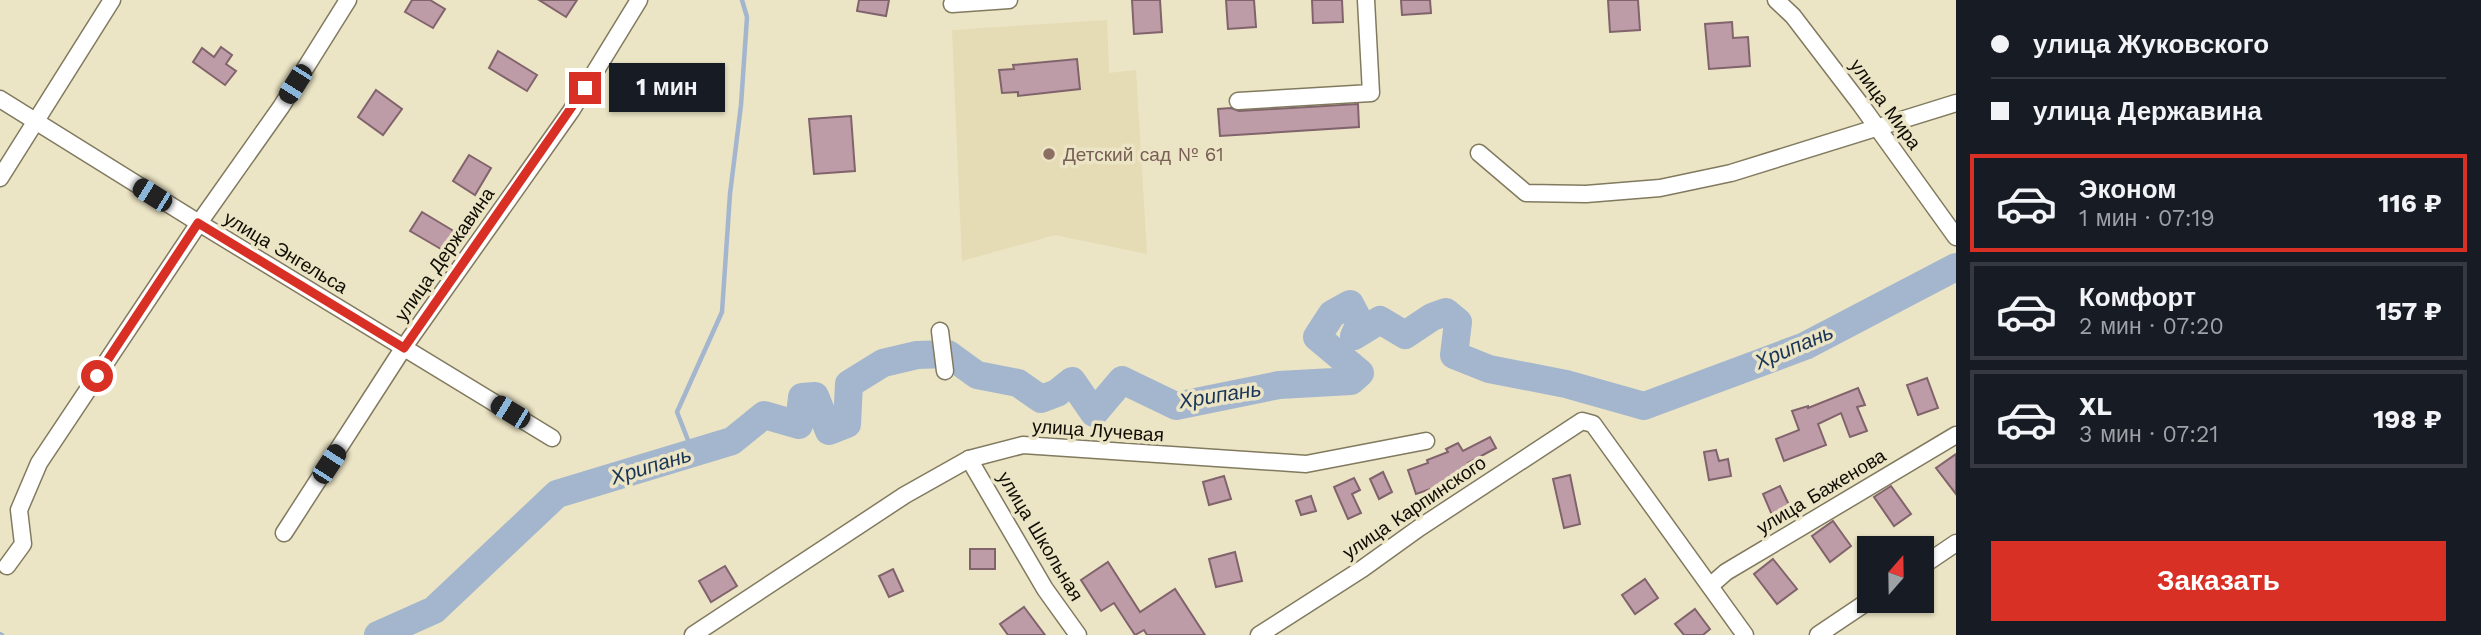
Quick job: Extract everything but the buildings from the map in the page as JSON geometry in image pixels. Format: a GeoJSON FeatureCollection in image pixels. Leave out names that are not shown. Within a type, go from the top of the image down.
{"type":"FeatureCollection","features":[{"type":"Feature","properties":{"kind":"street"},"geometry":{"type":"LineString","coordinates":[[0,178],[112,0]]}},
{"type":"Feature","properties":{"kind":"street"},"geometry":{"type":"LineString","coordinates":[[7,566],[23,544],[19,510],[39,463],[198,223],[281,107],[348,0]]}},
{"type":"Feature","properties":{"kind":"street","name":"улица Державина"},"geometry":{"type":"LineString","coordinates":[[284,534],[404,348],[571,110],[639,0]]}},
{"type":"Feature","properties":{"kind":"street"},"geometry":{"type":"LineString","coordinates":[[952,4],[1009,0]]}},
{"type":"Feature","properties":{"kind":"street"},"geometry":{"type":"LineString","coordinates":[[1238,101],[1371,93],[1366,0]]}},
{"type":"Feature","properties":{"kind":"street","name":"улица Мира"},"geometry":{"type":"LineString","coordinates":[[1776,0],[1807,33],[1956,237]]}},
{"type":"Feature","properties":{"kind":"street","name":"улица Энгельса"},"geometry":{"type":"LineString","coordinates":[[0,99],[552,438]]}},
{"type":"Feature","properties":{"kind":"street"},"geometry":{"type":"LineString","coordinates":[[1479,153],[1526,194],[1586,194],[1660,188],[1731,173],[1956,103]]}},
{"type":"Feature","properties":{"kind":"street"},"geometry":{"type":"LineString","coordinates":[[940,331],[945,371]]}},
{"type":"Feature","properties":{"kind":"street","name":"улица Карпинского"},"geometry":{"type":"LineString","coordinates":[[1259,635],[1582,421],[1594,424],[1710,586]]}},
{"type":"Feature","properties":{"kind":"street","name":"улица Баженова"},"geometry":{"type":"LineString","coordinates":[[1710,586],[1726,572],[1956,435]]}},
{"type":"Feature","properties":{"kind":"street","name":"улица Лучевая"},"geometry":{"type":"LineString","coordinates":[[693,635],[905,495],[969,458],[1023,445],[1306,464],[1426,441]]}},
{"type":"Feature","properties":{"kind":"street","name":"улица Школьная"},"geometry":{"type":"LineString","coordinates":[[969,458],[1045,589],[1078,635]]}},
{"type":"Feature","properties":{"kind":"street"},"geometry":{"type":"LineString","coordinates":[[1934,558],[1956,543]]}},
{"type":"Feature","properties":{"kind":"street"},"geometry":{"type":"LineString","coordinates":[[1710,586],[1745,635]]}},
{"type":"Feature","properties":{"kind":"street"},"geometry":{"type":"LineString","coordinates":[[1818,635],[1857,609]]}},
{"type":"Feature","properties":{"kind":"shaded area","name":"Детский сад № 61"},"geometry":{"type":"Polygon","coordinates":[[[1107,20],[1109,73],[1136,70],[1147,254],[1055,235],[962,261],[952,30],[1107,20]]]}},
{"type":"Feature","properties":{"kind":"waterway"},"geometry":{"type":"LineString","coordinates":[[693,453],[677,412],[722,312],[747,17],[742,0]]}},
{"type":"Feature","properties":{"kind":"waterway","name":"Хрипань"},"geometry":{"type":"LineString","coordinates":[[378,635],[434,610],[557,494],[732,441],[764,415],[799,425],[802,397],[815,396],[829,431],[847,424],[849,384],[883,363],[917,355],[948,354],[977,375],[1018,383],[1041,399],[1057,393],[1072,381],[1094,413],[1122,380],[1176,406],[1279,385],[1351,381],[1360,373],[1317,337],[1332,314],[1350,304],[1360,323],[1354,336],[1380,320],[1405,335],[1432,317],[1446,312],[1458,322],[1454,355],[1489,369],[1566,384],[1644,406],[1805,346],[1956,267]]}},
{"type":"Feature","properties":{"kind":"place","name":"Детский сад № 61"},"geometry":{"type":"Point","coordinates":[1049,154]}},
{"type":"Feature","properties":{"kind":"route"},"geometry":{"type":"LineString","coordinates":[[97,376],[198,223],[404,348],[585,88]]}}]}
